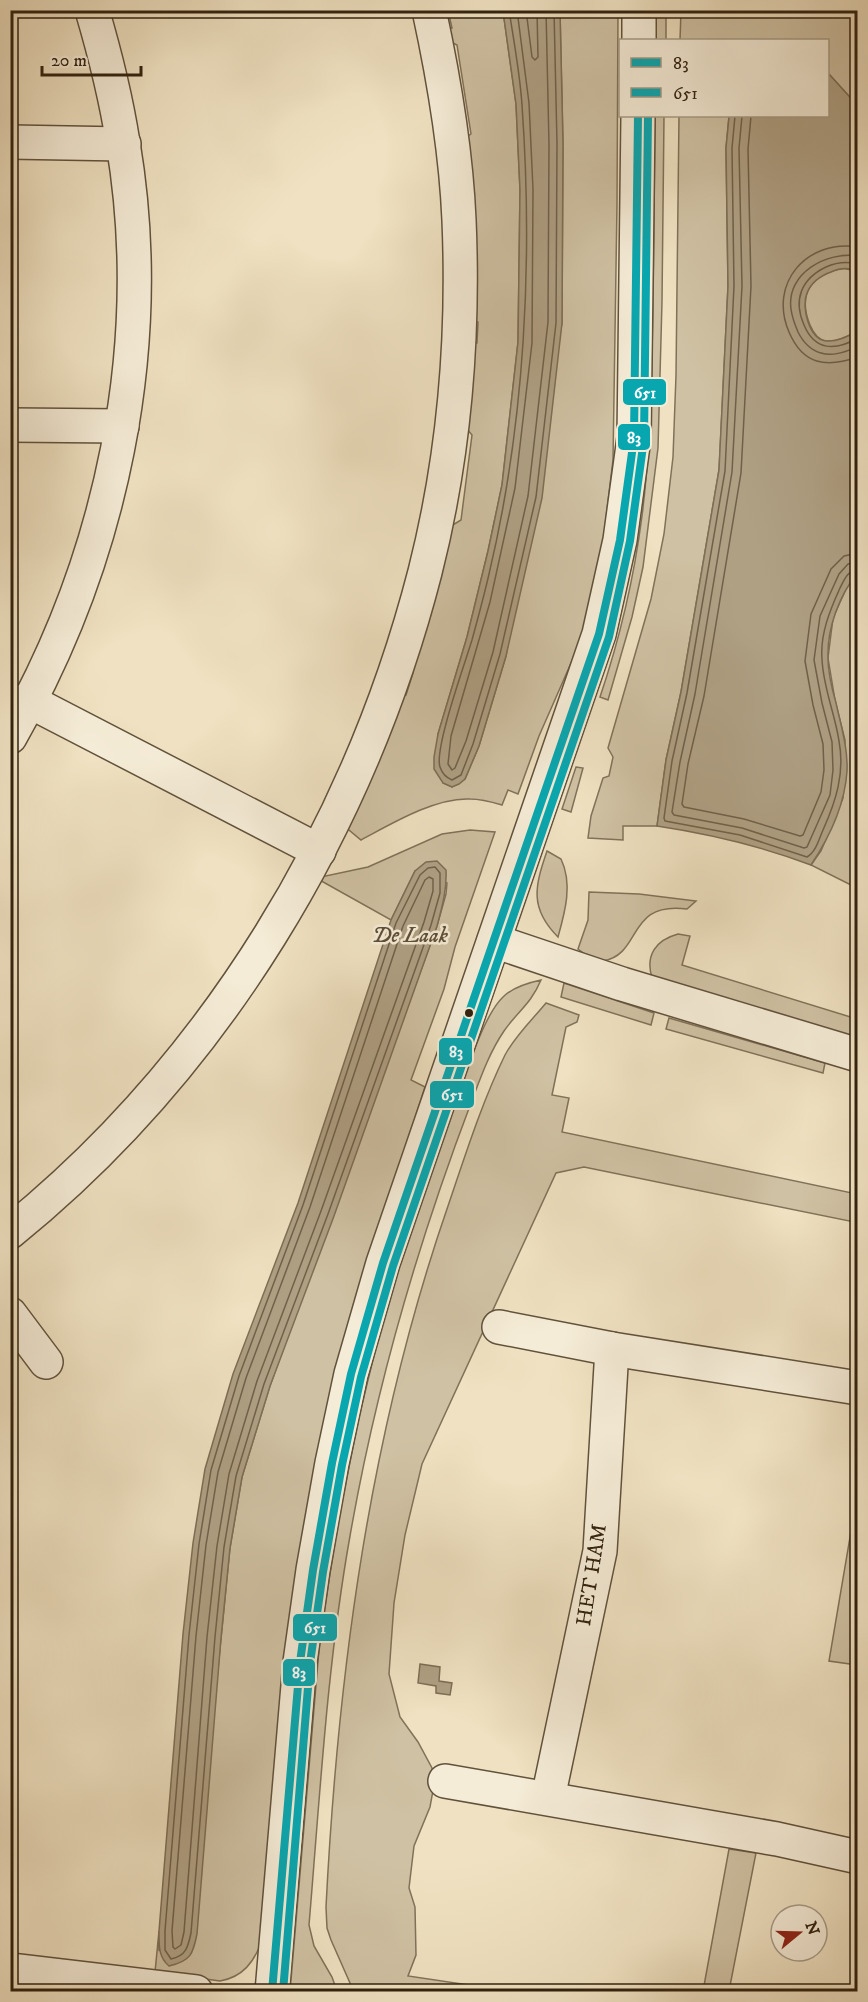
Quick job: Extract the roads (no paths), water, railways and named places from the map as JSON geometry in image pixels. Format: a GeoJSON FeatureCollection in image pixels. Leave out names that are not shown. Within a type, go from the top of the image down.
{"type":"FeatureCollection","features":[{"type":"Feature","properties":{"kind":"street"},"geometry":{"type":"LineString","coordinates":[[10,737],[21,702],[62,636],[87,568],[108,498],[122,426],[131,356],[134,285],[131,214],[124,144],[109,69],[93,10]]}},
{"type":"Feature","properties":{"kind":"street"},"geometry":{"type":"LineString","coordinates":[[10,1232],[101,1150],[144,1105],[189,1051],[260,952],[319,851],[364,751],[406,636],[425,571],[449,443],[456,373],[459,293],[459,219],[452,145],[440,62],[429,10]]}},
{"type":"Feature","properties":{"kind":"street"},"geometry":{"type":"LineString","coordinates":[[639,10],[639,39]]}},
{"type":"Feature","properties":{"kind":"street"},"geometry":{"type":"LineString","coordinates":[[272,1992],[300,1662],[313,1570],[351,1374],[383,1263],[599,634],[620,540],[634,438],[638,117]]}},
{"type":"Feature","properties":{"kind":"street"},"geometry":{"type":"LineString","coordinates":[[10,142],[124,144]]}},
{"type":"Feature","properties":{"kind":"street"},"geometry":{"type":"LineString","coordinates":[[10,425],[122,426]]}},
{"type":"Feature","properties":{"kind":"street"},"geometry":{"type":"LineString","coordinates":[[21,702],[319,851]]}},
{"type":"Feature","properties":{"kind":"street"},"geometry":{"type":"LineString","coordinates":[[494,941],[621,984],[858,1055]]}},
{"type":"Feature","properties":{"kind":"street"},"geometry":{"type":"LineString","coordinates":[[10,1314],[46,1362]]}},
{"type":"Feature","properties":{"kind":"street"},"geometry":{"type":"LineString","coordinates":[[499,1327],[612,1349],[858,1388]]}},
{"type":"Feature","properties":{"kind":"street","name":"HET HAM"},"geometry":{"type":"LineString","coordinates":[[548,1798],[600,1551],[612,1349]]}},
{"type":"Feature","properties":{"kind":"street"},"geometry":{"type":"LineString","coordinates":[[445,1781],[777,1839],[858,1857]]}},
{"type":"Feature","properties":{"kind":"street"},"geometry":{"type":"LineString","coordinates":[[10,1971],[196,1992]]}},
{"type":"Feature","properties":{"kind":"water"},"geometry":{"type":"Polygon","coordinates":[[[503,11],[560,11],[563,144],[562,323],[542,498],[506,656],[479,746],[465,779],[452,787],[443,783],[434,769],[434,757],[438,734],[467,637],[502,485],[518,342],[520,190],[516,104],[503,11]]]}},
{"type":"Feature","properties":{"kind":"water"},"geometry":{"type":"Polygon","coordinates":[[[829,74],[857,105],[857,272],[851,269],[841,269],[827,274],[813,283],[805,299],[808,322],[820,339],[834,341],[857,331],[858,572],[840,602],[832,624],[828,647],[829,675],[844,737],[846,783],[835,820],[811,865],[735,841],[657,826],[666,760],[681,692],[719,470],[728,286],[726,148],[729,117],[829,117],[829,74]]]}},
{"type":"Feature","properties":{"kind":"water","name":"De Laak"},"geometry":{"type":"Polygon","coordinates":[[[437,861],[446,870],[446,877],[444,898],[437,926],[334,1216],[270,1386],[242,1477],[230,1548],[221,1638],[197,1934],[190,1956],[182,1962],[169,1966],[161,1954],[159,1931],[183,1634],[193,1543],[205,1469],[233,1374],[298,1203],[391,920],[415,871],[426,862],[437,861]]]}},
{"type":"Feature","properties":{"kind":"water"},"geometry":{"type":"Polygon","coordinates":[[[420,1664],[440,1667],[439,1681],[452,1683],[450,1695],[436,1693],[436,1686],[418,1683],[420,1664]]]}}]}
